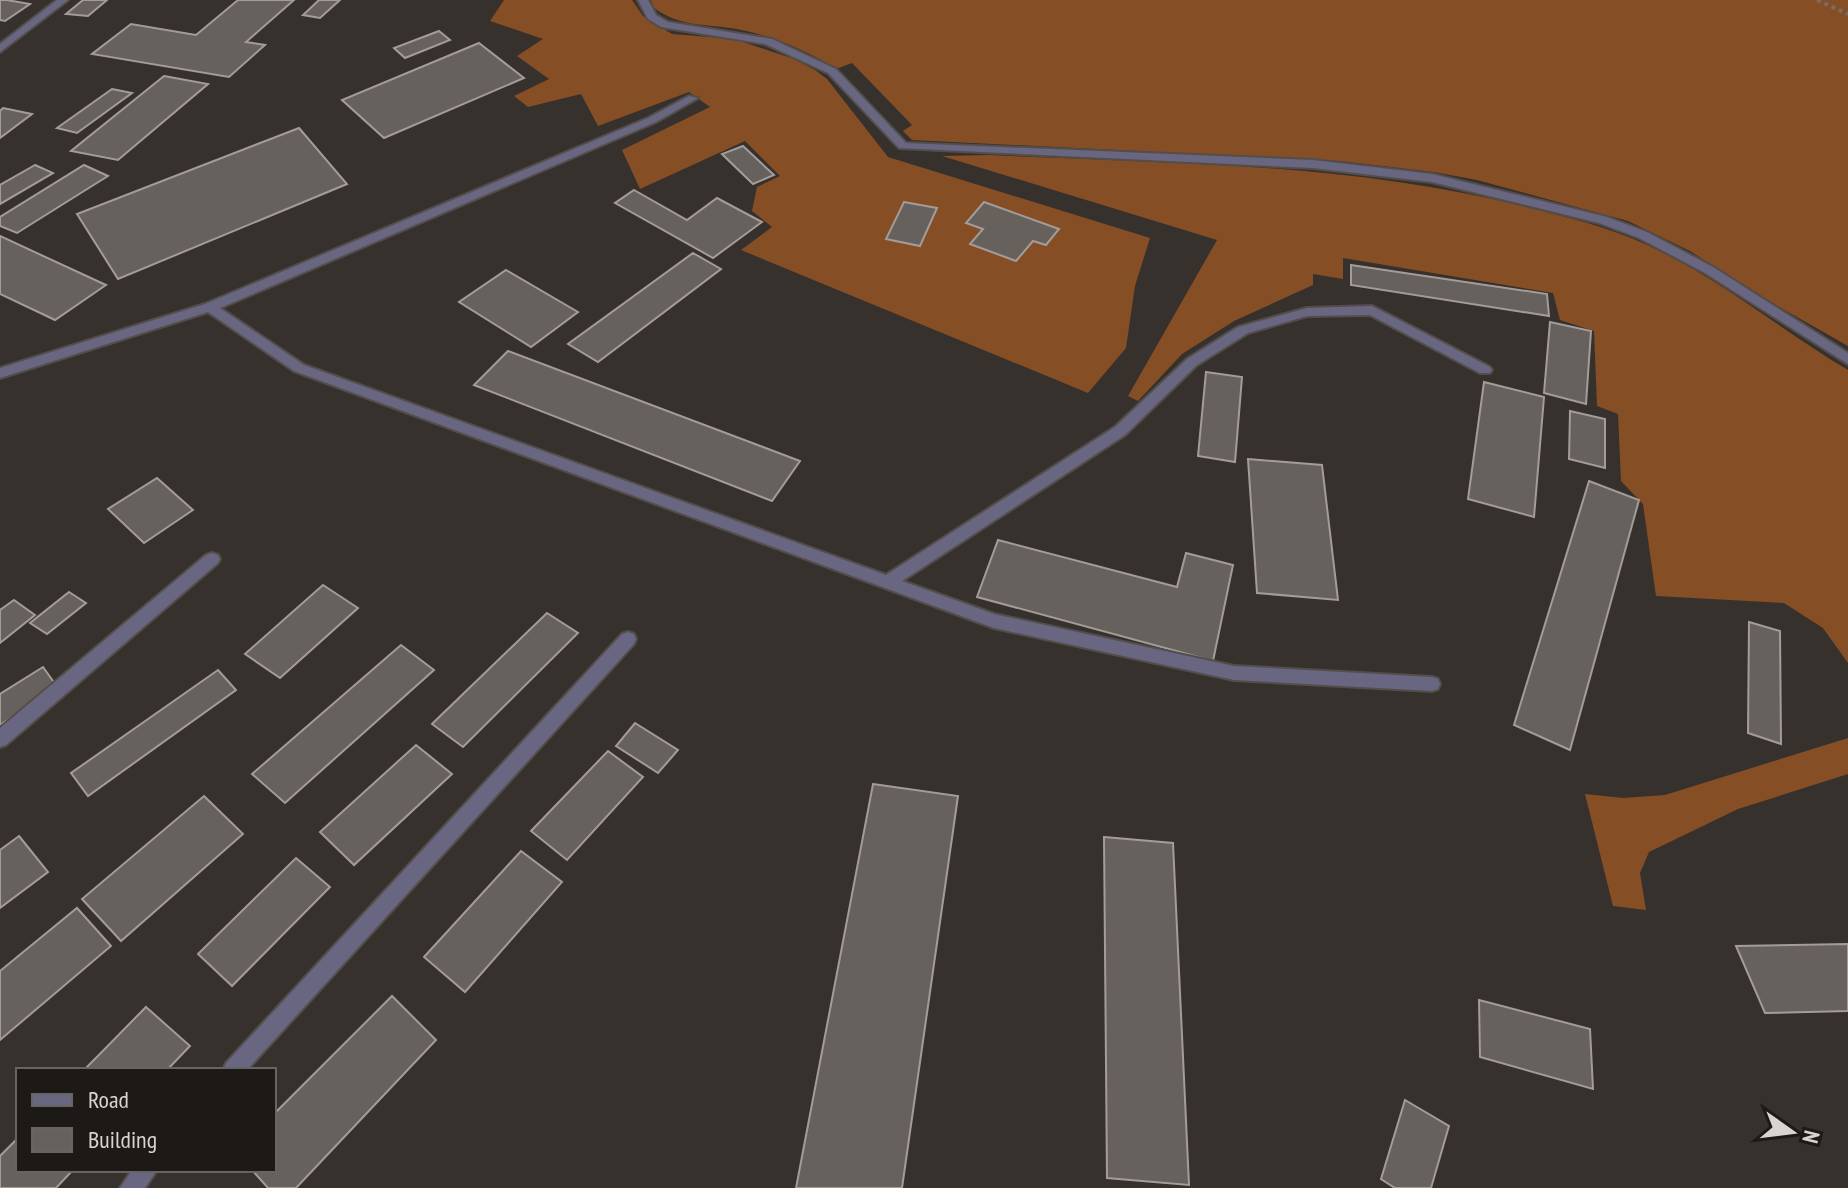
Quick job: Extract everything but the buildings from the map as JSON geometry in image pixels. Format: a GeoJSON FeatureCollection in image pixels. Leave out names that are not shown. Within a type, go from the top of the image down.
{"type":"FeatureCollection","features":[{"type":"Feature","properties":{"kind":"street"},"geometry":{"type":"LineString","coordinates":[[0,49],[63,0]]}},
{"type":"Feature","properties":{"kind":"street"},"geometry":{"type":"LineString","coordinates":[[643,0],[652,17],[665,25],[768,41],[818,63],[832,71],[903,146],[1313,164],[1432,178],[1603,220],[1643,235],[1709,270],[1848,359]]}},
{"type":"Feature","properties":{"kind":"street"},"geometry":{"type":"LineString","coordinates":[[0,373],[210,307],[652,120],[693,98]]}},
{"type":"Feature","properties":{"kind":"street"},"geometry":{"type":"LineString","coordinates":[[210,307],[299,368],[994,621],[1234,673],[1432,684]]}},
{"type":"Feature","properties":{"kind":"street"},"geometry":{"type":"LineString","coordinates":[[888,582],[1120,431],[1192,362],[1243,330],[1307,312],[1372,310],[1485,370]]}},
{"type":"Feature","properties":{"kind":"street"},"geometry":{"type":"LineString","coordinates":[[0,739],[212,559]]}},
{"type":"Feature","properties":{"kind":"street"},"geometry":{"type":"LineString","coordinates":[[235,1068],[628,639]]}},
{"type":"Feature","properties":{"kind":"street"},"geometry":{"type":"LineString","coordinates":[[131,1188],[144,1172]]}},
{"type":"Feature","properties":{"kind":"path"},"geometry":{"type":"LineString","coordinates":[[1817,0],[1848,14]]}},
{"type":"Feature","properties":{"kind":"shaded area"},"geometry":{"type":"Polygon","coordinates":[[[504,0],[632,0],[643,16],[672,34],[734,39],[794,59],[827,79],[888,157],[1150,238],[1135,286],[1126,348],[1088,393],[741,250],[772,227],[752,211],[757,187],[780,176],[745,141],[640,189],[622,150],[710,107],[689,92],[598,126],[581,94],[528,107],[514,96],[549,79],[517,56],[543,39],[490,21],[504,0]]]}},
{"type":"Feature","properties":{"kind":"shaded area"},"geometry":{"type":"Polygon","coordinates":[[[651,0],[1848,0],[1848,346],[1760,296],[1690,251],[1628,221],[1477,180],[1340,161],[912,140],[903,131],[912,125],[852,63],[836,69],[789,44],[737,29],[693,24],[672,18],[653,7],[651,0]]]}},
{"type":"Feature","properties":{"kind":"shaded area"},"geometry":{"type":"Polygon","coordinates":[[[989,155],[1259,168],[1393,181],[1459,192],[1588,223],[1647,245],[1700,273],[1848,370],[1848,663],[1823,628],[1784,603],[1656,596],[1643,504],[1621,481],[1618,414],[1597,406],[1594,331],[1560,320],[1553,293],[1343,258],[1343,279],[1313,274],[1313,285],[1234,321],[1182,354],[1138,401],[1128,396],[1217,240],[942,156],[989,155]]]}},
{"type":"Feature","properties":{"kind":"shaded area"},"geometry":{"type":"Polygon","coordinates":[[[1848,738],[1848,774],[1738,809],[1649,852],[1640,873],[1646,910],[1613,906],[1585,794],[1623,798],[1665,795],[1848,738]]]}}]}
